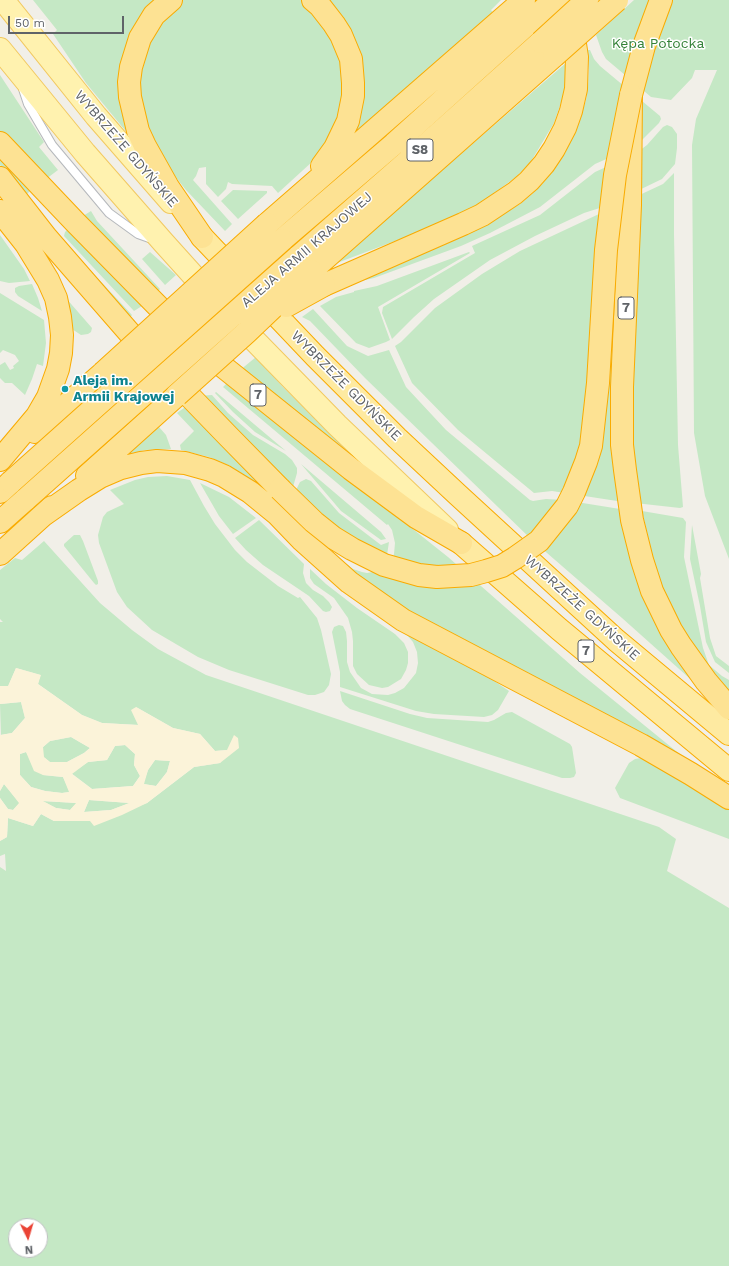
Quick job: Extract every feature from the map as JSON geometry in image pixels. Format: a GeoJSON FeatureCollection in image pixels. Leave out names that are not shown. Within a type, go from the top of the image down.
{"type":"FeatureCollection","features":[{"type":"Feature","properties":{"kind":"highway"},"geometry":{"type":"LineString","coordinates":[[170,0],[154,15],[140,38],[131,67],[129,82],[130,97],[132,111],[138,131],[145,146],[168,187],[202,237]]}},
{"type":"Feature","properties":{"kind":"highway"},"geometry":{"type":"LineString","coordinates":[[267,224],[323,165],[335,148],[348,121],[354,83],[351,59],[341,35],[334,24],[320,6],[313,0]]}},
{"type":"Feature","properties":{"kind":"highway","name":"ALEJA ARMII KRAJOWEJ"},"geometry":{"type":"LineString","coordinates":[[5,487],[282,240],[394,144],[485,62],[520,12],[554,0]]}},
{"type":"Feature","properties":{"kind":"highway"},"geometry":{"type":"LineString","coordinates":[[311,271],[463,224],[482,215],[515,193],[529,181],[544,164],[565,128],[576,89],[576,44],[563,0]]}},
{"type":"Feature","properties":{"kind":"highway","name":"ALEJA ARMII KRAJOWEJ"},"geometry":{"type":"LineString","coordinates":[[0,522],[26,499],[311,271],[408,161],[499,80],[548,49],[587,0]]}},
{"type":"Feature","properties":{"kind":"highway"},"geometry":{"type":"LineString","coordinates":[[0,554],[247,332],[288,305],[311,271],[548,49],[617,0]]}},
{"type":"Feature","properties":{"kind":"highway","name":"7"},"geometry":{"type":"LineString","coordinates":[[660,2],[644,46],[631,95],[630,205],[622,387],[625,470],[632,520],[642,560],[652,591],[671,630],[694,665],[729,708]]}},
{"type":"Feature","properties":{"kind":"highway"},"geometry":{"type":"LineString","coordinates":[[0,460],[76,398],[267,224],[520,12]]}},
{"type":"Feature","properties":{"kind":"highway"},"geometry":{"type":"LineString","coordinates":[[0,178],[46,237],[140,345],[314,522],[334,538],[384,565],[419,575],[437,577],[471,575],[502,566],[539,540],[558,519],[567,506],[580,479],[591,446],[598,383],[606,250],[615,175],[631,95]]}},
{"type":"Feature","properties":{"kind":"highway","name":"7"},"geometry":{"type":"LineString","coordinates":[[0,143],[196,345],[351,469],[416,517],[461,543]]}},
{"type":"Feature","properties":{"kind":"highway"},"geometry":{"type":"LineString","coordinates":[[0,211],[26,244],[48,280],[57,304],[62,335],[58,369],[48,397],[37,416],[0,460]]}},
{"type":"Feature","properties":{"kind":"highway","name":"WYBRZEŻE GDYŃSKIE"},"geometry":{"type":"LineString","coordinates":[[202,237],[315,356],[397,438],[616,640],[729,734]]}},
{"type":"Feature","properties":{"kind":"highway"},"geometry":{"type":"LineString","coordinates":[[42,516],[100,477],[121,468],[141,462],[171,461],[197,466],[224,476],[250,492],[277,514],[333,568],[403,620],[641,745],[729,798]]}},
{"type":"Feature","properties":{"kind":"highway","name":"WYBRZEŻE GDYŃSKIE"},"geometry":{"type":"LineString","coordinates":[[461,543],[559,629],[729,770]]}},
{"type":"Feature","properties":{"kind":"main road","name":"WYBRZEŻE GDYŃSKIE"},"geometry":{"type":"LineString","coordinates":[[2,0],[96,116],[202,237]]}},
{"type":"Feature","properties":{"kind":"main road","name":"WYBRZEŻE GDYŃSKIE"},"geometry":{"type":"LineString","coordinates":[[0,49],[91,159],[218,303],[296,384],[384,471],[461,543]]}},
{"type":"Feature","properties":{"kind":"lane"},"geometry":{"type":"LineString","coordinates":[[485,62],[457,103],[499,80]]}},
{"type":"Feature","properties":{"kind":"lane"},"geometry":{"type":"LineString","coordinates":[[394,144],[434,122],[408,161]]}},
{"type":"Feature","properties":{"kind":"green space"},"geometry":{"type":"Polygon","coordinates":[[[33,0],[501,0],[491,10],[494,14],[353,138],[334,132],[313,161],[278,193],[272,186],[232,184],[228,182],[226,189],[218,197],[206,184],[206,167],[199,168],[193,180],[232,224],[225,231],[186,190],[174,175],[146,127],[141,106],[139,83],[147,13],[129,135],[86,83],[53,34],[57,30],[33,0]]]}},
{"type":"Feature","properties":{"kind":"green space","name":"Kępa Potocka"},"geometry":{"type":"Polygon","coordinates":[[[634,0],[729,0],[729,559],[705,496],[694,433],[692,145],[696,119],[717,70],[695,70],[692,78],[671,100],[651,97],[606,59],[596,35],[634,0]]]}},
{"type":"Feature","properties":{"kind":"green space"},"geometry":{"type":"Polygon","coordinates":[[[588,50],[590,50],[594,59],[600,66],[660,116],[661,119],[659,123],[636,146],[595,164],[540,207],[490,233],[461,246],[374,278],[339,286],[483,226],[520,204],[532,194],[543,183],[565,153],[578,126],[586,100],[588,87],[588,50]]]}},
{"type":"Feature","properties":{"kind":"green space"},"geometry":{"type":"Polygon","coordinates":[[[566,63],[565,91],[554,123],[530,163],[516,177],[482,202],[464,212],[403,238],[337,263],[336,262],[566,63]]]}},
{"type":"Feature","properties":{"kind":"green space"},"geometry":{"type":"Polygon","coordinates":[[[0,75],[44,142],[39,147],[58,170],[25,196],[0,165],[0,75]]]}},
{"type":"Feature","properties":{"kind":"green space"},"geometry":{"type":"Polygon","coordinates":[[[667,125],[672,127],[677,134],[677,148],[675,164],[662,179],[606,206],[584,213],[535,236],[490,260],[434,299],[392,339],[382,313],[383,307],[475,253],[472,246],[540,215],[595,172],[635,154],[647,145],[663,127],[667,125]]]}},
{"type":"Feature","properties":{"kind":"green space"},"geometry":{"type":"Polygon","coordinates":[[[674,173],[678,445],[683,507],[680,508],[617,501],[552,491],[534,493],[458,430],[412,383],[395,346],[401,342],[435,308],[482,274],[520,251],[663,184],[674,173]]]}},
{"type":"Feature","properties":{"kind":"green space"},"geometry":{"type":"Polygon","coordinates":[[[233,190],[267,191],[267,193],[238,219],[221,201],[233,190]]]}},
{"type":"Feature","properties":{"kind":"green space"},"geometry":{"type":"Polygon","coordinates":[[[91,211],[97,221],[160,289],[155,294],[83,216],[91,211]]]}},
{"type":"Feature","properties":{"kind":"green space"},"geometry":{"type":"Polygon","coordinates":[[[68,229],[135,296],[142,306],[134,311],[64,236],[68,229]]]}},
{"type":"Feature","properties":{"kind":"green space"},"geometry":{"type":"Polygon","coordinates":[[[0,235],[24,269],[30,281],[9,283],[0,281],[0,235]]]}},
{"type":"Feature","properties":{"kind":"green space"},"geometry":{"type":"Polygon","coordinates":[[[63,241],[132,315],[128,320],[63,241]]]}},
{"type":"Feature","properties":{"kind":"green space"},"geometry":{"type":"Polygon","coordinates":[[[150,252],[176,275],[165,285],[142,259],[150,252]]]}},
{"type":"Feature","properties":{"kind":"green space"},"geometry":{"type":"Polygon","coordinates":[[[469,252],[470,253],[378,307],[390,340],[386,342],[369,348],[356,343],[320,306],[336,297],[377,286],[469,252]]]}},
{"type":"Feature","properties":{"kind":"green space"},"geometry":{"type":"Polygon","coordinates":[[[32,284],[42,311],[18,296],[15,292],[15,288],[19,286],[32,284]]]}},
{"type":"Feature","properties":{"kind":"green space"},"geometry":{"type":"Polygon","coordinates":[[[0,293],[44,320],[46,343],[43,366],[37,364],[25,395],[12,383],[5,383],[0,378],[0,365],[5,362],[10,370],[14,368],[13,366],[19,361],[15,355],[3,350],[0,353],[0,293]]]}},
{"type":"Feature","properties":{"kind":"green space"},"geometry":{"type":"Polygon","coordinates":[[[65,297],[92,328],[91,332],[81,335],[72,329],[65,297]]]}},
{"type":"Feature","properties":{"kind":"green space"},"geometry":{"type":"Polygon","coordinates":[[[313,309],[347,346],[368,356],[389,350],[406,387],[446,430],[530,500],[564,500],[620,509],[697,685],[532,540],[365,378],[310,321],[302,317],[313,309]]]}},
{"type":"Feature","properties":{"kind":"green space"},"geometry":{"type":"Polygon","coordinates":[[[256,357],[283,387],[358,461],[239,371],[256,357]]]}},
{"type":"Feature","properties":{"kind":"green space"},"geometry":{"type":"Polygon","coordinates":[[[228,382],[448,557],[580,673],[687,760],[421,622],[358,576],[340,559],[353,569],[362,572],[367,573],[378,571],[393,557],[394,554],[395,543],[392,530],[388,524],[387,525],[223,387],[228,382]]]}},
{"type":"Feature","properties":{"kind":"green space"},"geometry":{"type":"Polygon","coordinates":[[[216,392],[286,451],[255,432],[233,412],[215,393],[216,392]]]}},
{"type":"Feature","properties":{"kind":"green space"},"geometry":{"type":"Polygon","coordinates":[[[212,395],[228,413],[253,435],[285,454],[292,460],[297,468],[293,487],[198,396],[212,395]]]}},
{"type":"Feature","properties":{"kind":"green space"},"geometry":{"type":"Polygon","coordinates":[[[188,405],[274,497],[273,498],[246,476],[228,465],[209,457],[181,450],[180,445],[194,431],[177,413],[188,405]]]}},
{"type":"Feature","properties":{"kind":"green space"},"geometry":{"type":"Polygon","coordinates":[[[159,427],[166,435],[171,449],[145,450],[128,454],[127,451],[159,427]]]}},
{"type":"Feature","properties":{"kind":"green space"},"geometry":{"type":"Polygon","coordinates":[[[301,464],[381,532],[386,539],[381,540],[341,511],[301,464]]]}},
{"type":"Feature","properties":{"kind":"green space"},"geometry":{"type":"Polygon","coordinates":[[[167,476],[190,480],[215,524],[235,550],[247,562],[278,586],[298,598],[300,597],[317,618],[331,674],[329,685],[324,692],[315,695],[308,695],[229,670],[198,657],[152,630],[127,607],[117,592],[99,543],[98,535],[103,517],[107,512],[124,504],[110,490],[135,480],[148,477],[167,476]]]}},
{"type":"Feature","properties":{"kind":"green space"},"geometry":{"type":"Polygon","coordinates":[[[306,479],[311,481],[339,513],[381,545],[389,542],[387,555],[377,551],[336,527],[323,516],[296,490],[300,482],[306,479]]]}},
{"type":"Feature","properties":{"kind":"green space"},"geometry":{"type":"Polygon","coordinates":[[[200,483],[229,497],[256,518],[233,534],[219,516],[200,483]]]}},
{"type":"Feature","properties":{"kind":"green space"},"geometry":{"type":"Polygon","coordinates":[[[642,511],[683,518],[686,522],[684,557],[703,648],[709,665],[729,680],[729,694],[717,680],[681,628],[657,577],[642,511]]]}},
{"type":"Feature","properties":{"kind":"green space"},"geometry":{"type":"Polygon","coordinates":[[[259,520],[304,564],[303,573],[306,583],[329,602],[332,607],[330,611],[323,611],[309,596],[263,565],[235,538],[259,520]]]}},
{"type":"Feature","properties":{"kind":"green space"},"geometry":{"type":"Polygon","coordinates":[[[692,525],[710,638],[716,656],[729,666],[729,673],[715,662],[706,642],[690,559],[692,525]]]}},
{"type":"Feature","properties":{"kind":"green space"},"geometry":{"type":"Polygon","coordinates":[[[74,535],[80,535],[83,541],[98,581],[98,584],[96,585],[64,546],[64,544],[74,535]]]}},
{"type":"Feature","properties":{"kind":"green space"},"geometry":{"type":"Polygon","coordinates":[[[44,541],[100,603],[132,630],[158,649],[206,675],[659,827],[676,839],[667,871],[729,908],[729,1266],[0,1266],[0,867],[6,871],[5,854],[0,856],[0,841],[7,837],[8,818],[33,826],[41,814],[54,821],[90,821],[147,803],[194,767],[220,763],[227,750],[215,751],[200,734],[173,728],[136,707],[139,725],[102,723],[82,715],[38,684],[40,675],[16,668],[8,687],[0,686],[0,622],[3,622],[0,619],[0,570],[15,558],[22,560],[44,541]]]}},
{"type":"Feature","properties":{"kind":"green space"},"geometry":{"type":"Polygon","coordinates":[[[310,569],[326,584],[357,608],[395,634],[404,643],[408,652],[408,663],[401,679],[388,687],[382,688],[369,685],[357,674],[353,666],[353,641],[348,618],[334,598],[314,584],[310,578],[310,569]]]}},
{"type":"Feature","properties":{"kind":"green space"},"geometry":{"type":"Polygon","coordinates":[[[339,625],[343,626],[346,632],[347,662],[350,672],[361,688],[372,694],[388,695],[395,693],[404,688],[416,673],[418,663],[417,652],[413,642],[399,626],[478,670],[509,691],[498,710],[492,715],[484,717],[434,714],[416,711],[340,687],[340,672],[332,632],[334,627],[339,625]]]}},
{"type":"Feature","properties":{"kind":"green space"},"geometry":{"type":"Polygon","coordinates":[[[340,691],[410,714],[427,718],[488,722],[506,713],[512,712],[570,744],[572,747],[576,773],[574,777],[562,778],[350,709],[342,701],[340,691]]]}},
{"type":"Feature","properties":{"kind":"green space"},"geometry":{"type":"Polygon","coordinates":[[[21,702],[25,718],[12,733],[1,735],[0,704],[21,702]]]}},
{"type":"Feature","properties":{"kind":"green space"},"geometry":{"type":"Polygon","coordinates":[[[71,737],[90,748],[67,762],[50,762],[43,757],[43,747],[50,741],[71,737]]]}},
{"type":"Feature","properties":{"kind":"green space"},"geometry":{"type":"Polygon","coordinates":[[[125,745],[135,754],[134,765],[140,776],[133,786],[92,789],[71,773],[88,762],[107,760],[115,746],[125,745]]]}},
{"type":"Feature","properties":{"kind":"green space"},"geometry":{"type":"Polygon","coordinates":[[[26,752],[43,775],[63,777],[70,792],[62,793],[45,791],[31,787],[20,775],[20,754],[26,752]]]}},
{"type":"Feature","properties":{"kind":"green space"},"geometry":{"type":"Polygon","coordinates":[[[641,758],[729,810],[729,839],[620,798],[615,788],[629,763],[635,759],[641,758]]]}},
{"type":"Feature","properties":{"kind":"green space"},"geometry":{"type":"Polygon","coordinates":[[[155,760],[170,761],[167,772],[156,786],[143,784],[148,770],[155,760]]]}},
{"type":"Feature","properties":{"kind":"green space"},"geometry":{"type":"Polygon","coordinates":[[[4,784],[20,803],[13,810],[8,809],[0,798],[0,791],[4,784]]]}},
{"type":"Feature","properties":{"kind":"green space"},"geometry":{"type":"Polygon","coordinates":[[[89,800],[130,803],[111,810],[84,812],[89,800]]]}},
{"type":"Feature","properties":{"kind":"green space"},"geometry":{"type":"Polygon","coordinates":[[[42,801],[77,803],[70,810],[56,808],[42,801]]]}},
{"type":"Feature","properties":{"kind":"sand"},"geometry":{"type":"Polygon","coordinates":[[[16,668],[41,675],[38,684],[82,715],[102,723],[138,725],[131,710],[136,707],[173,728],[200,734],[215,751],[227,750],[234,735],[238,738],[239,748],[220,763],[194,767],[147,803],[94,826],[90,821],[54,821],[41,814],[33,826],[8,818],[7,837],[0,841],[0,798],[8,809],[13,810],[19,803],[4,784],[0,791],[0,735],[12,733],[25,718],[21,702],[0,704],[0,686],[8,686],[16,668]],[[71,737],[50,741],[43,747],[44,757],[50,762],[67,762],[90,748],[71,737]],[[125,745],[115,746],[107,760],[88,762],[72,774],[92,789],[133,786],[140,776],[134,765],[135,754],[125,745]],[[26,752],[20,754],[20,775],[31,787],[45,791],[62,793],[69,792],[63,777],[43,775],[34,771],[26,752]],[[155,760],[148,770],[144,784],[156,786],[167,772],[170,761],[155,760]],[[89,800],[84,812],[111,810],[129,803],[89,800]],[[43,801],[56,808],[70,810],[76,803],[43,801]]]}},
{"type":"Feature","properties":{"kind":"place","name":"Aleja im. Armii Krajowej"},"geometry":{"type":"Point","coordinates":[65,389]}}]}
